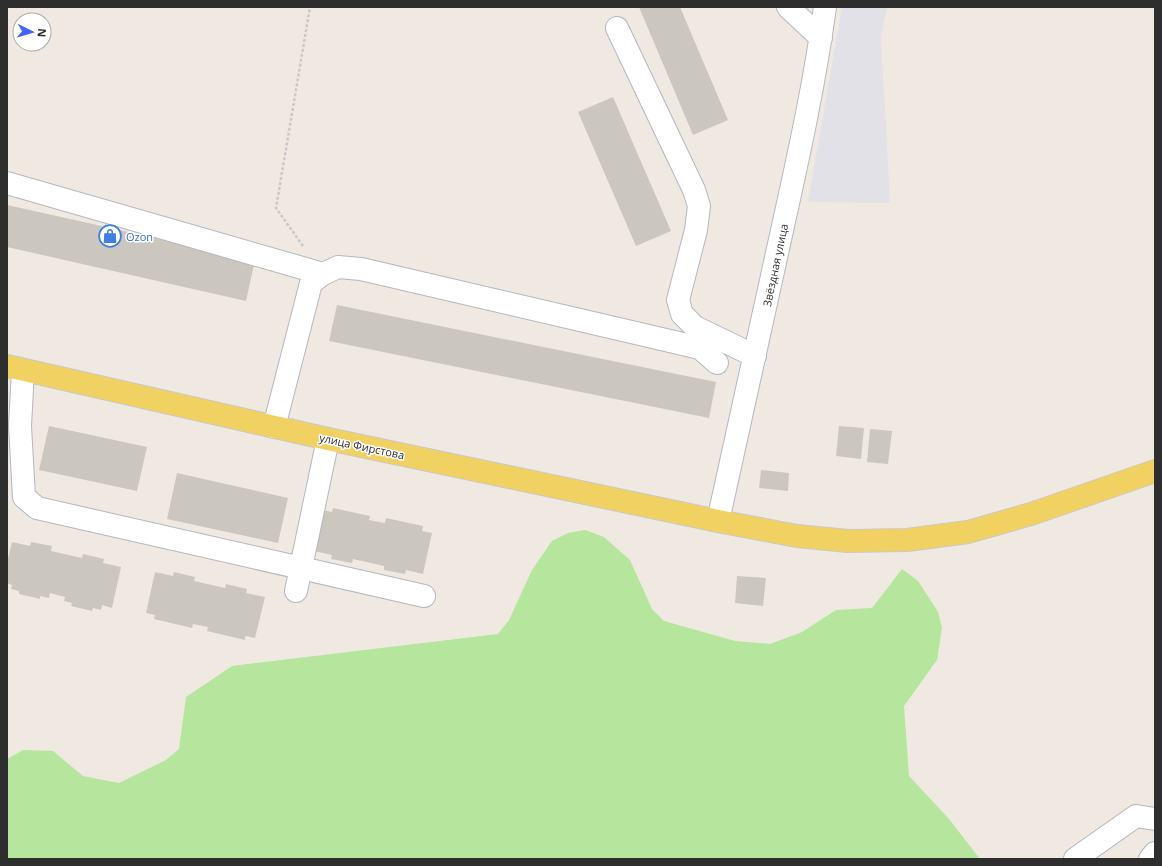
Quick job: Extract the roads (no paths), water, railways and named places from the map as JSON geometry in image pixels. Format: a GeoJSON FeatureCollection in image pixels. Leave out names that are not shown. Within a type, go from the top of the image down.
{"type":"FeatureCollection","features":[{"type":"Feature","properties":{"kind":"main road","name":"улица Фирстова"},"geometry":{"type":"LineString","coordinates":[[15,368],[328,439],[718,521],[797,536],[848,541],[907,540],[968,532],[1031,514],[1155,471]]}},
{"type":"Feature","properties":{"kind":"street"},"geometry":{"type":"LineString","coordinates":[[788,7],[821,38]]}},
{"type":"Feature","properties":{"kind":"street","name":"Звёздная улица"},"geometry":{"type":"LineString","coordinates":[[718,521],[806,120],[825,7]]}},
{"type":"Feature","properties":{"kind":"street"},"geometry":{"type":"LineString","coordinates":[[617,28],[694,190],[700,206],[696,230],[678,300],[682,314],[696,328],[755,356]]}},
{"type":"Feature","properties":{"kind":"street"},"geometry":{"type":"LineString","coordinates":[[7,183],[323,274]]}},
{"type":"Feature","properties":{"kind":"street"},"geometry":{"type":"LineString","coordinates":[[274,427],[311,283],[323,274],[338,268],[361,269],[700,348],[717,363]]}},
{"type":"Feature","properties":{"kind":"street"},"geometry":{"type":"LineString","coordinates":[[15,368],[24,497],[38,508],[424,596]]}},
{"type":"Feature","properties":{"kind":"street"},"geometry":{"type":"LineString","coordinates":[[296,591],[328,439]]}},
{"type":"Feature","properties":{"kind":"street"},"geometry":{"type":"LineString","coordinates":[[1075,859],[1136,816],[1155,819]]}},
{"type":"Feature","properties":{"kind":"street"},"geometry":{"type":"LineString","coordinates":[[1150,859],[1155,853]]}},
{"type":"Feature","properties":{"kind":"place","name":"Ozon"},"geometry":{"type":"Point","coordinates":[110,236]}}]}
